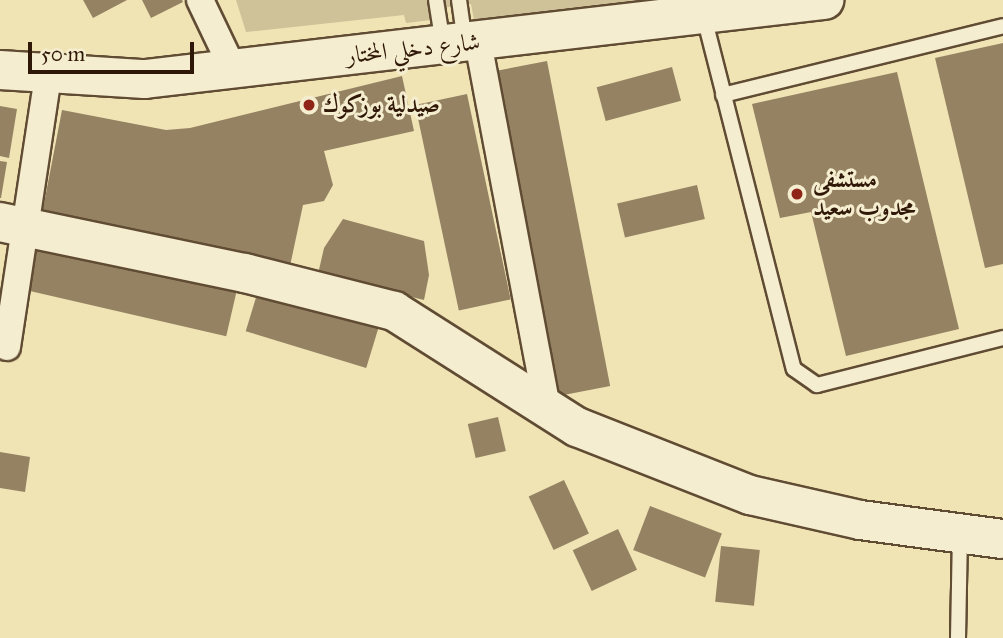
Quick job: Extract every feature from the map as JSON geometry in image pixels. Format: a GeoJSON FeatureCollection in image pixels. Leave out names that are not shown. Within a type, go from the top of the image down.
{"type":"FeatureCollection","features":[{"type":"Feature","properties":{"kind":"street"},"geometry":{"type":"LineString","coordinates":[[200,0],[233,69]]}},
{"type":"Feature","properties":{"kind":"street","name":"شارع دخلي المختار"},"geometry":{"type":"LineString","coordinates":[[0,70],[48,76],[145,79],[704,17],[824,0]]}},
{"type":"Feature","properties":{"kind":"street"},"geometry":{"type":"LineString","coordinates":[[462,44],[547,407]]}},
{"type":"Feature","properties":{"kind":"street"},"geometry":{"type":"LineString","coordinates":[[7,347],[11,224],[48,76]]}},
{"type":"Feature","properties":{"kind":"street"},"geometry":{"type":"LineString","coordinates":[[11,224],[394,311],[577,427],[750,495],[860,520],[1003,539]]}},
{"type":"Feature","properties":{"kind":"lane"},"geometry":{"type":"LineString","coordinates":[[436,0],[462,44]]}},
{"type":"Feature","properties":{"kind":"lane"},"geometry":{"type":"LineString","coordinates":[[459,0],[462,44]]}},
{"type":"Feature","properties":{"kind":"lane"},"geometry":{"type":"LineString","coordinates":[[704,17],[794,369],[817,385],[1003,338]]}},
{"type":"Feature","properties":{"kind":"lane"},"geometry":{"type":"LineString","coordinates":[[723,94],[1003,26]]}},
{"type":"Feature","properties":{"kind":"lane"},"geometry":{"type":"LineString","coordinates":[[958,638],[960,533]]}},
{"type":"Feature","properties":{"kind":"shaded area"},"geometry":{"type":"Polygon","coordinates":[[[236,0],[666,0],[474,20],[471,4],[431,9],[431,20],[406,23],[404,15],[246,32],[236,0]]]}},
{"type":"Feature","properties":{"kind":"building"},"geometry":{"type":"Polygon","coordinates":[[[83,0],[127,0],[93,18],[83,0]]]}},
{"type":"Feature","properties":{"kind":"building"},"geometry":{"type":"Polygon","coordinates":[[[142,0],[182,0],[183,2],[151,18],[142,0]]]}},
{"type":"Feature","properties":{"kind":"building"},"geometry":{"type":"Polygon","coordinates":[[[1003,43],[1003,264],[985,268],[935,58],[1003,43]]]}},
{"type":"Feature","properties":{"kind":"building"},"geometry":{"type":"Polygon","coordinates":[[[547,61],[610,386],[557,396],[494,71],[547,61]]]}},
{"type":"Feature","properties":{"kind":"building"},"geometry":{"type":"Polygon","coordinates":[[[672,67],[681,101],[606,121],[597,87],[672,67]]]}},
{"type":"Feature","properties":{"kind":"building"},"geometry":{"type":"Polygon","coordinates":[[[897,72],[959,329],[846,356],[811,212],[780,218],[752,104],[897,72]]]}},
{"type":"Feature","properties":{"kind":"building"},"geometry":{"type":"Polygon","coordinates":[[[402,76],[414,131],[324,151],[333,185],[324,201],[303,205],[290,266],[42,214],[62,110],[166,130],[190,128],[402,76]]]}},
{"type":"Feature","properties":{"kind":"building"},"geometry":{"type":"Polygon","coordinates":[[[467,94],[511,299],[459,310],[415,105],[467,94]]]}},
{"type":"Feature","properties":{"kind":"building"},"geometry":{"type":"Polygon","coordinates":[[[0,106],[17,109],[9,158],[0,156],[0,106]]]}},
{"type":"Feature","properties":{"kind":"building"},"geometry":{"type":"Polygon","coordinates":[[[0,161],[7,162],[1,198],[0,198],[0,161]]]}},
{"type":"Feature","properties":{"kind":"building"},"geometry":{"type":"Polygon","coordinates":[[[697,185],[705,219],[625,238],[617,203],[697,185]]]}},
{"type":"Feature","properties":{"kind":"building"},"geometry":{"type":"Polygon","coordinates":[[[343,219],[424,241],[429,275],[424,300],[318,274],[324,248],[343,219]]]}},
{"type":"Feature","properties":{"kind":"building"},"geometry":{"type":"Polygon","coordinates":[[[36,240],[238,287],[226,336],[25,290],[36,240]]]}},
{"type":"Feature","properties":{"kind":"building"},"geometry":{"type":"Polygon","coordinates":[[[258,291],[378,328],[366,368],[246,331],[258,291]]]}},
{"type":"Feature","properties":{"kind":"building"},"geometry":{"type":"Polygon","coordinates":[[[498,417],[506,451],[476,458],[468,424],[498,417]]]}},
{"type":"Feature","properties":{"kind":"building"},"geometry":{"type":"Polygon","coordinates":[[[0,452],[30,457],[25,492],[0,488],[0,452]]]}},
{"type":"Feature","properties":{"kind":"building"},"geometry":{"type":"Polygon","coordinates":[[[564,480],[589,533],[554,550],[529,496],[564,480]]]}},
{"type":"Feature","properties":{"kind":"building"},"geometry":{"type":"Polygon","coordinates":[[[650,506],[722,534],[705,577],[633,550],[650,506]]]}},
{"type":"Feature","properties":{"kind":"building"},"geometry":{"type":"Polygon","coordinates":[[[618,529],[637,570],[592,591],[573,550],[618,529]]]}},
{"type":"Feature","properties":{"kind":"building"},"geometry":{"type":"Polygon","coordinates":[[[721,546],[760,550],[754,606],[715,602],[721,546]]]}},
{"type":"Feature","properties":{"kind":"place","name":"صيدلية بوزكوك"},"geometry":{"type":"Point","coordinates":[309,105]}},
{"type":"Feature","properties":{"kind":"place","name":"مستشفى مجدوب سعيد"},"geometry":{"type":"Point","coordinates":[797,194]}}]}
